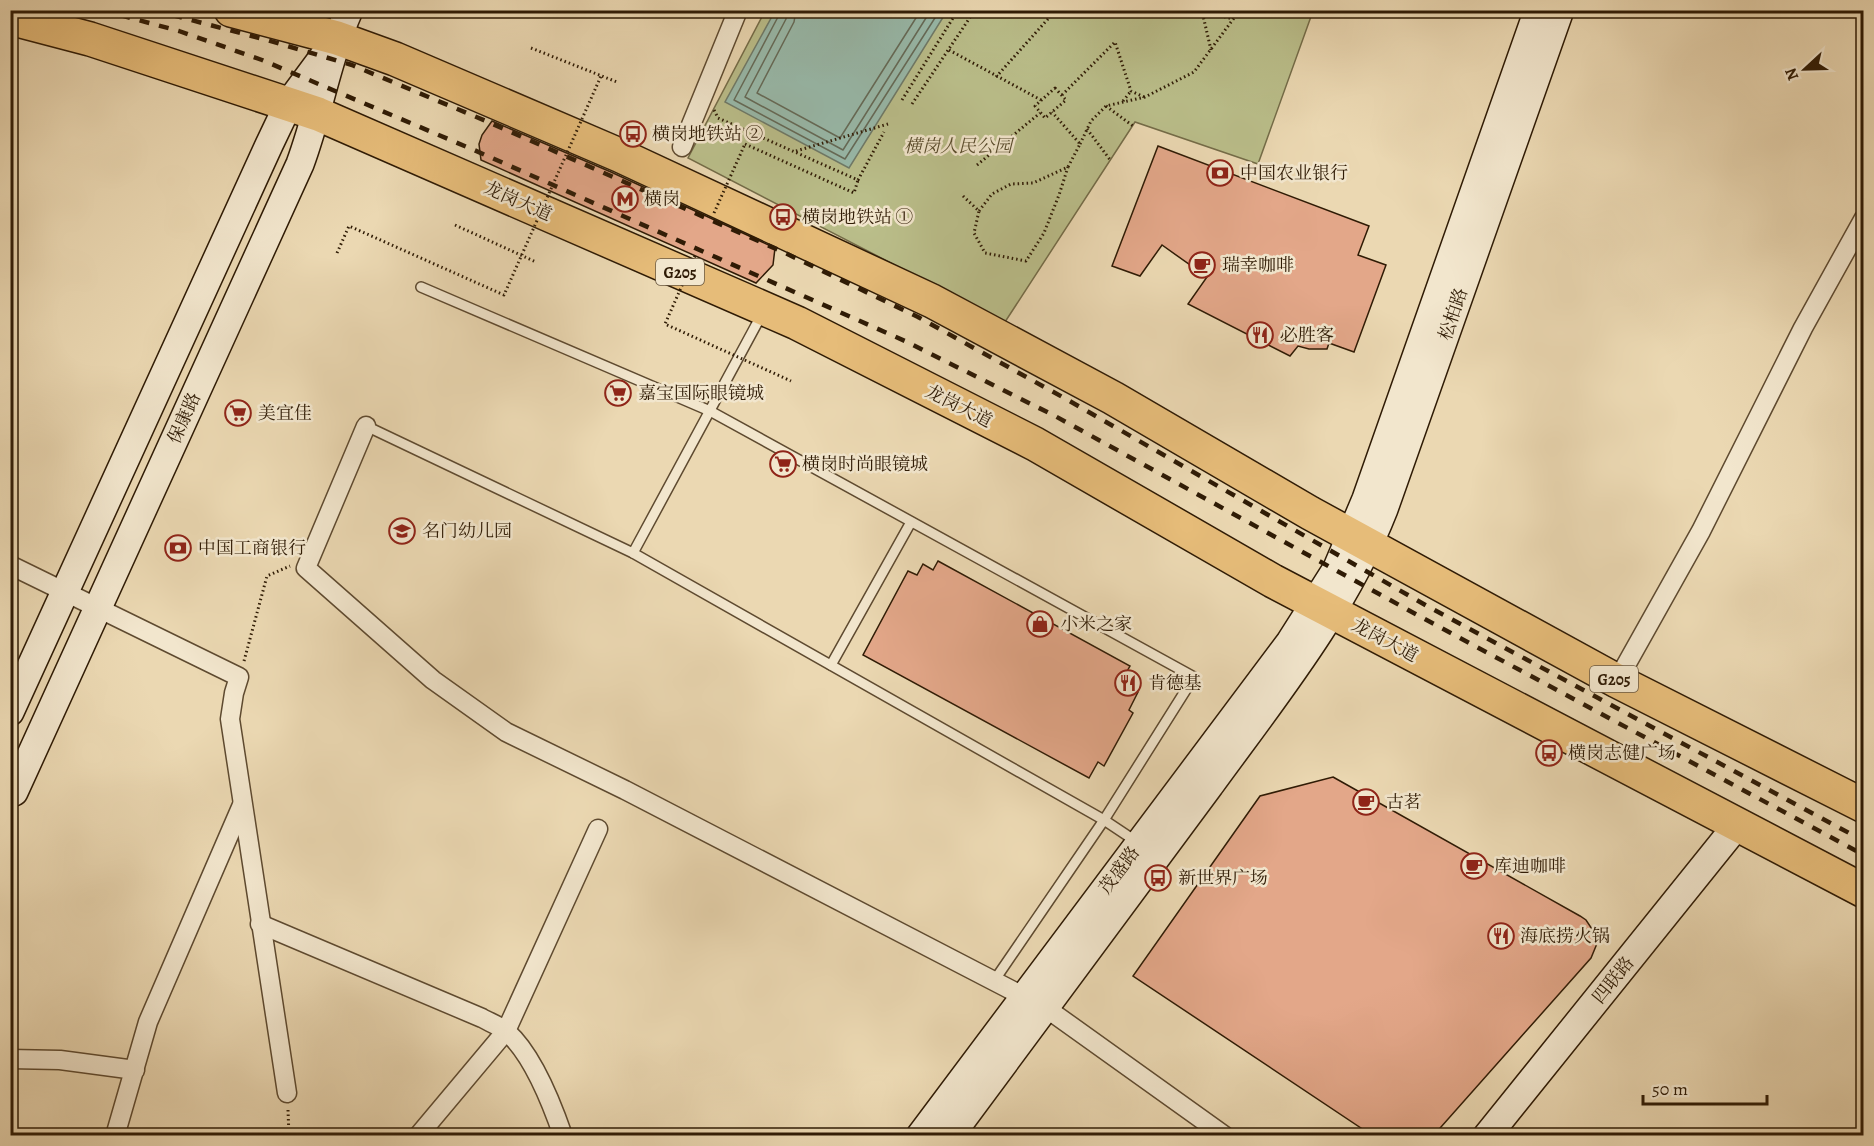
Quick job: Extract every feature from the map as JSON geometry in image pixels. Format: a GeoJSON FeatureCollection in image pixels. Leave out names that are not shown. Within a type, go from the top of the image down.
{"type":"FeatureCollection","features":[{"type":"Feature","properties":{"kind":"highway","name":"G205"},"geometry":{"type":"LineString","coordinates":[[231,10],[343,24],[395,59],[619,155],[932,301],[1113,398],[1310,513],[1617,681],[1860,796]]}},
{"type":"Feature","properties":{"kind":"highway","name":"龙岗大道"},"geometry":{"type":"LineString","coordinates":[[10,18],[90,39],[303,109],[797,323],[1035,444],[1324,608],[1863,891]]}},
{"type":"Feature","properties":{"kind":"street"},"geometry":{"type":"LineString","coordinates":[[682,147],[738,10]]}},
{"type":"Feature","properties":{"kind":"street","name":"松柏路"},"geometry":{"type":"LineString","coordinates":[[1361,540],[1538,10]]}},
{"type":"Feature","properties":{"kind":"street","name":"松柏路"},"geometry":{"type":"LineString","coordinates":[[1324,608],[1337,568],[1384,509],[1560,10]]}},
{"type":"Feature","properties":{"kind":"street","name":"保康路"},"geometry":{"type":"LineString","coordinates":[[10,712],[65,590],[343,24]]}},
{"type":"Feature","properties":{"kind":"street","name":"保康路"},"geometry":{"type":"LineString","coordinates":[[12,791],[300,164],[303,109]]}},
{"type":"Feature","properties":{"kind":"street"},"geometry":{"type":"LineString","coordinates":[[1617,681],[1701,531],[1803,328],[1863,219]]}},
{"type":"Feature","properties":{"kind":"street"},"geometry":{"type":"LineString","coordinates":[[366,426],[306,568],[433,680],[506,732],[625,790],[1035,1002],[1225,1136]]}},
{"type":"Feature","properties":{"kind":"street"},"geometry":{"type":"LineString","coordinates":[[10,565],[239,677],[230,719],[287,1094]]}},
{"type":"Feature","properties":{"kind":"street","name":"茂盛路"},"geometry":{"type":"LineString","coordinates":[[950,1136],[1138,843],[1290,642],[1324,608]]}},
{"type":"Feature","properties":{"kind":"street","name":"茂盛路"},"geometry":{"type":"LineString","coordinates":[[920,1136],[1035,1002],[1299,663],[1324,608]]}},
{"type":"Feature","properties":{"kind":"street"},"geometry":{"type":"LineString","coordinates":[[115,1136],[148,1022],[242,805]]}},
{"type":"Feature","properties":{"kind":"street"},"geometry":{"type":"LineString","coordinates":[[418,1136],[506,1031],[598,829]]}},
{"type":"Feature","properties":{"kind":"street","name":"四联路"},"geometry":{"type":"LineString","coordinates":[[1487,1136],[1746,829]]}},
{"type":"Feature","properties":{"kind":"street","name":"四联路"},"geometry":{"type":"LineString","coordinates":[[1510,1136],[1746,829]]}},
{"type":"Feature","properties":{"kind":"street"},"geometry":{"type":"LineString","coordinates":[[260,924],[482,1018],[506,1031],[525,1053],[543,1087],[563,1136]]}},
{"type":"Feature","properties":{"kind":"street"},"geometry":{"type":"LineString","coordinates":[[10,1059],[60,1060],[135,1070]]}},
{"type":"Feature","properties":{"kind":"lane"},"geometry":{"type":"LineString","coordinates":[[421,287],[710,411],[1194,677],[1104,820],[994,981]]}},
{"type":"Feature","properties":{"kind":"lane"},"geometry":{"type":"LineString","coordinates":[[633,553],[765,309]]}},
{"type":"Feature","properties":{"kind":"lane"},"geometry":{"type":"LineString","coordinates":[[366,426],[633,553],[1104,820],[1138,843]]}},
{"type":"Feature","properties":{"kind":"lane"},"geometry":{"type":"LineString","coordinates":[[831,665],[911,522]]}},
{"type":"Feature","properties":{"kind":"path"},"geometry":{"type":"LineString","coordinates":[[902,100],[958,10]]}},
{"type":"Feature","properties":{"kind":"path"},"geometry":{"type":"LineString","coordinates":[[912,104],[975,10]]}},
{"type":"Feature","properties":{"kind":"path"},"geometry":{"type":"LineString","coordinates":[[996,77],[1056,10]]}},
{"type":"Feature","properties":{"kind":"path"},"geometry":{"type":"LineString","coordinates":[[1068,167],[1033,183],[1011,184],[992,194],[980,211],[974,233],[986,253],[1026,261],[1044,233],[1068,167],[1091,121],[1106,106],[1145,98],[1194,72],[1240,10]]}},
{"type":"Feature","properties":{"kind":"path"},"geometry":{"type":"LineString","coordinates":[[1211,50],[1202,11],[1233,19]]}},
{"type":"Feature","properties":{"kind":"path"},"geometry":{"type":"LineString","coordinates":[[1062,95],[1115,42],[1131,91],[1145,98]]}},
{"type":"Feature","properties":{"kind":"path"},"geometry":{"type":"LineString","coordinates":[[531,48],[616,82]]}},
{"type":"Feature","properties":{"kind":"path"},"geometry":{"type":"LineString","coordinates":[[949,50],[1041,100]]}},
{"type":"Feature","properties":{"kind":"path"},"geometry":{"type":"LineString","coordinates":[[337,253],[349,226],[504,295],[601,76]]}},
{"type":"Feature","properties":{"kind":"path"},"geometry":{"type":"LineString","coordinates":[[1055,88],[1062,95],[1066,100],[1045,118],[1035,106],[1055,88]]}},
{"type":"Feature","properties":{"kind":"path"},"geometry":{"type":"LineString","coordinates":[[1122,102],[1131,91]]}},
{"type":"Feature","properties":{"kind":"path"},"geometry":{"type":"LineString","coordinates":[[711,104],[718,118],[858,180]]}},
{"type":"Feature","properties":{"kind":"path"},"geometry":{"type":"LineString","coordinates":[[1106,106],[1133,126]]}},
{"type":"Feature","properties":{"kind":"path"},"geometry":{"type":"LineString","coordinates":[[977,165],[1040,112]]}},
{"type":"Feature","properties":{"kind":"path"},"geometry":{"type":"LineString","coordinates":[[1052,112],[1080,144]]}},
{"type":"Feature","properties":{"kind":"path"},"geometry":{"type":"LineString","coordinates":[[794,152],[888,124]]}},
{"type":"Feature","properties":{"kind":"path"},"geometry":{"type":"LineString","coordinates":[[1087,129],[1111,161]]}},
{"type":"Feature","properties":{"kind":"path"},"geometry":{"type":"LineString","coordinates":[[714,213],[745,144],[854,193],[858,180],[884,132]]}},
{"type":"Feature","properties":{"kind":"path"},"geometry":{"type":"LineString","coordinates":[[963,196],[980,211]]}},
{"type":"Feature","properties":{"kind":"path"},"geometry":{"type":"LineString","coordinates":[[455,225],[536,262]]}},
{"type":"Feature","properties":{"kind":"path"},"geometry":{"type":"LineString","coordinates":[[695,256],[665,324],[790,381]]}},
{"type":"Feature","properties":{"kind":"path"},"geometry":{"type":"LineString","coordinates":[[239,677],[267,576],[288,566],[306,568]]}},
{"type":"Feature","properties":{"kind":"path"},"geometry":{"type":"LineString","coordinates":[[287,1094],[289,1136]]}},
{"type":"Feature","properties":{"kind":"green space","name":"横岗人民公园"},"geometry":{"type":"Polygon","coordinates":[[[765,11],[1313,11],[1258,164],[1135,122],[1005,322],[688,158],[765,11]]]}},
{"type":"Feature","properties":{"kind":"water"},"geometry":{"type":"Polygon","coordinates":[[[775,11],[947,11],[849,168],[725,102],[775,11]]]}},
{"type":"Feature","properties":{"kind":"building"},"geometry":{"type":"Polygon","coordinates":[[[492,121],[611,172],[775,248],[773,265],[756,283],[481,160],[479,144],[482,135],[492,121]]]}},
{"type":"Feature","properties":{"kind":"building"},"geometry":{"type":"Polygon","coordinates":[[[1158,146],[1369,226],[1358,255],[1386,265],[1354,352],[1329,343],[1327,349],[1309,349],[1298,346],[1290,356],[1188,304],[1207,277],[1162,245],[1140,276],[1112,266],[1158,146]]]}},
{"type":"Feature","properties":{"kind":"building"},"geometry":{"type":"Polygon","coordinates":[[[938,561],[1130,666],[1126,673],[1136,679],[1131,688],[1138,692],[1129,710],[1133,713],[1104,766],[1098,762],[1089,778],[863,655],[908,571],[917,575],[923,564],[933,570],[938,561]]]}},
{"type":"Feature","properties":{"kind":"building"},"geometry":{"type":"Polygon","coordinates":[[[1333,777],[1580,916],[1586,920],[1594,932],[1596,946],[1591,958],[1433,1136],[1373,1136],[1133,976],[1260,796],[1333,777]]]}},
{"type":"Feature","properties":{"kind":"railway"},"geometry":{"type":"LineString","coordinates":[[101,10],[179,31],[262,60],[474,150],[905,341],[1055,416],[1421,617],[1864,855]]}},
{"type":"Feature","properties":{"kind":"railway"},"geometry":{"type":"LineString","coordinates":[[153,10],[352,65],[486,121],[781,251],[918,317],[1427,606],[1864,841]]}},
{"type":"Feature","properties":{"kind":"place","name":"横岗地铁站 ②"},"geometry":{"type":"Point","coordinates":[633,134]}},
{"type":"Feature","properties":{"kind":"place","name":"中国农业银行"},"geometry":{"type":"Point","coordinates":[1220,173]}},
{"type":"Feature","properties":{"kind":"place","name":"横岗"},"geometry":{"type":"Point","coordinates":[625,199]}},
{"type":"Feature","properties":{"kind":"place","name":"横岗地铁站 ①"},"geometry":{"type":"Point","coordinates":[783,217]}},
{"type":"Feature","properties":{"kind":"place","name":"瑞幸咖啡"},"geometry":{"type":"Point","coordinates":[1202,265]}},
{"type":"Feature","properties":{"kind":"place","name":"必胜客"},"geometry":{"type":"Point","coordinates":[1260,335]}},
{"type":"Feature","properties":{"kind":"place","name":"嘉宝国际眼镜城"},"geometry":{"type":"Point","coordinates":[618,393]}},
{"type":"Feature","properties":{"kind":"place","name":"美宜佳"},"geometry":{"type":"Point","coordinates":[238,413]}},
{"type":"Feature","properties":{"kind":"place","name":"横岗时尚眼镜城"},"geometry":{"type":"Point","coordinates":[783,464]}},
{"type":"Feature","properties":{"kind":"place","name":"名门幼儿园"},"geometry":{"type":"Point","coordinates":[402,531]}},
{"type":"Feature","properties":{"kind":"place","name":"中国工商银行"},"geometry":{"type":"Point","coordinates":[178,548]}},
{"type":"Feature","properties":{"kind":"place","name":"小米之家"},"geometry":{"type":"Point","coordinates":[1040,624]}},
{"type":"Feature","properties":{"kind":"place","name":"肯德基"},"geometry":{"type":"Point","coordinates":[1128,683]}},
{"type":"Feature","properties":{"kind":"place","name":"横岗志健广场"},"geometry":{"type":"Point","coordinates":[1549,753]}},
{"type":"Feature","properties":{"kind":"place","name":"古茗"},"geometry":{"type":"Point","coordinates":[1366,802]}},
{"type":"Feature","properties":{"kind":"place","name":"库迪咖啡"},"geometry":{"type":"Point","coordinates":[1474,866]}},
{"type":"Feature","properties":{"kind":"place","name":"新世界广场"},"geometry":{"type":"Point","coordinates":[1158,878]}},
{"type":"Feature","properties":{"kind":"place","name":"海底捞火锅"},"geometry":{"type":"Point","coordinates":[1501,936]}}]}
